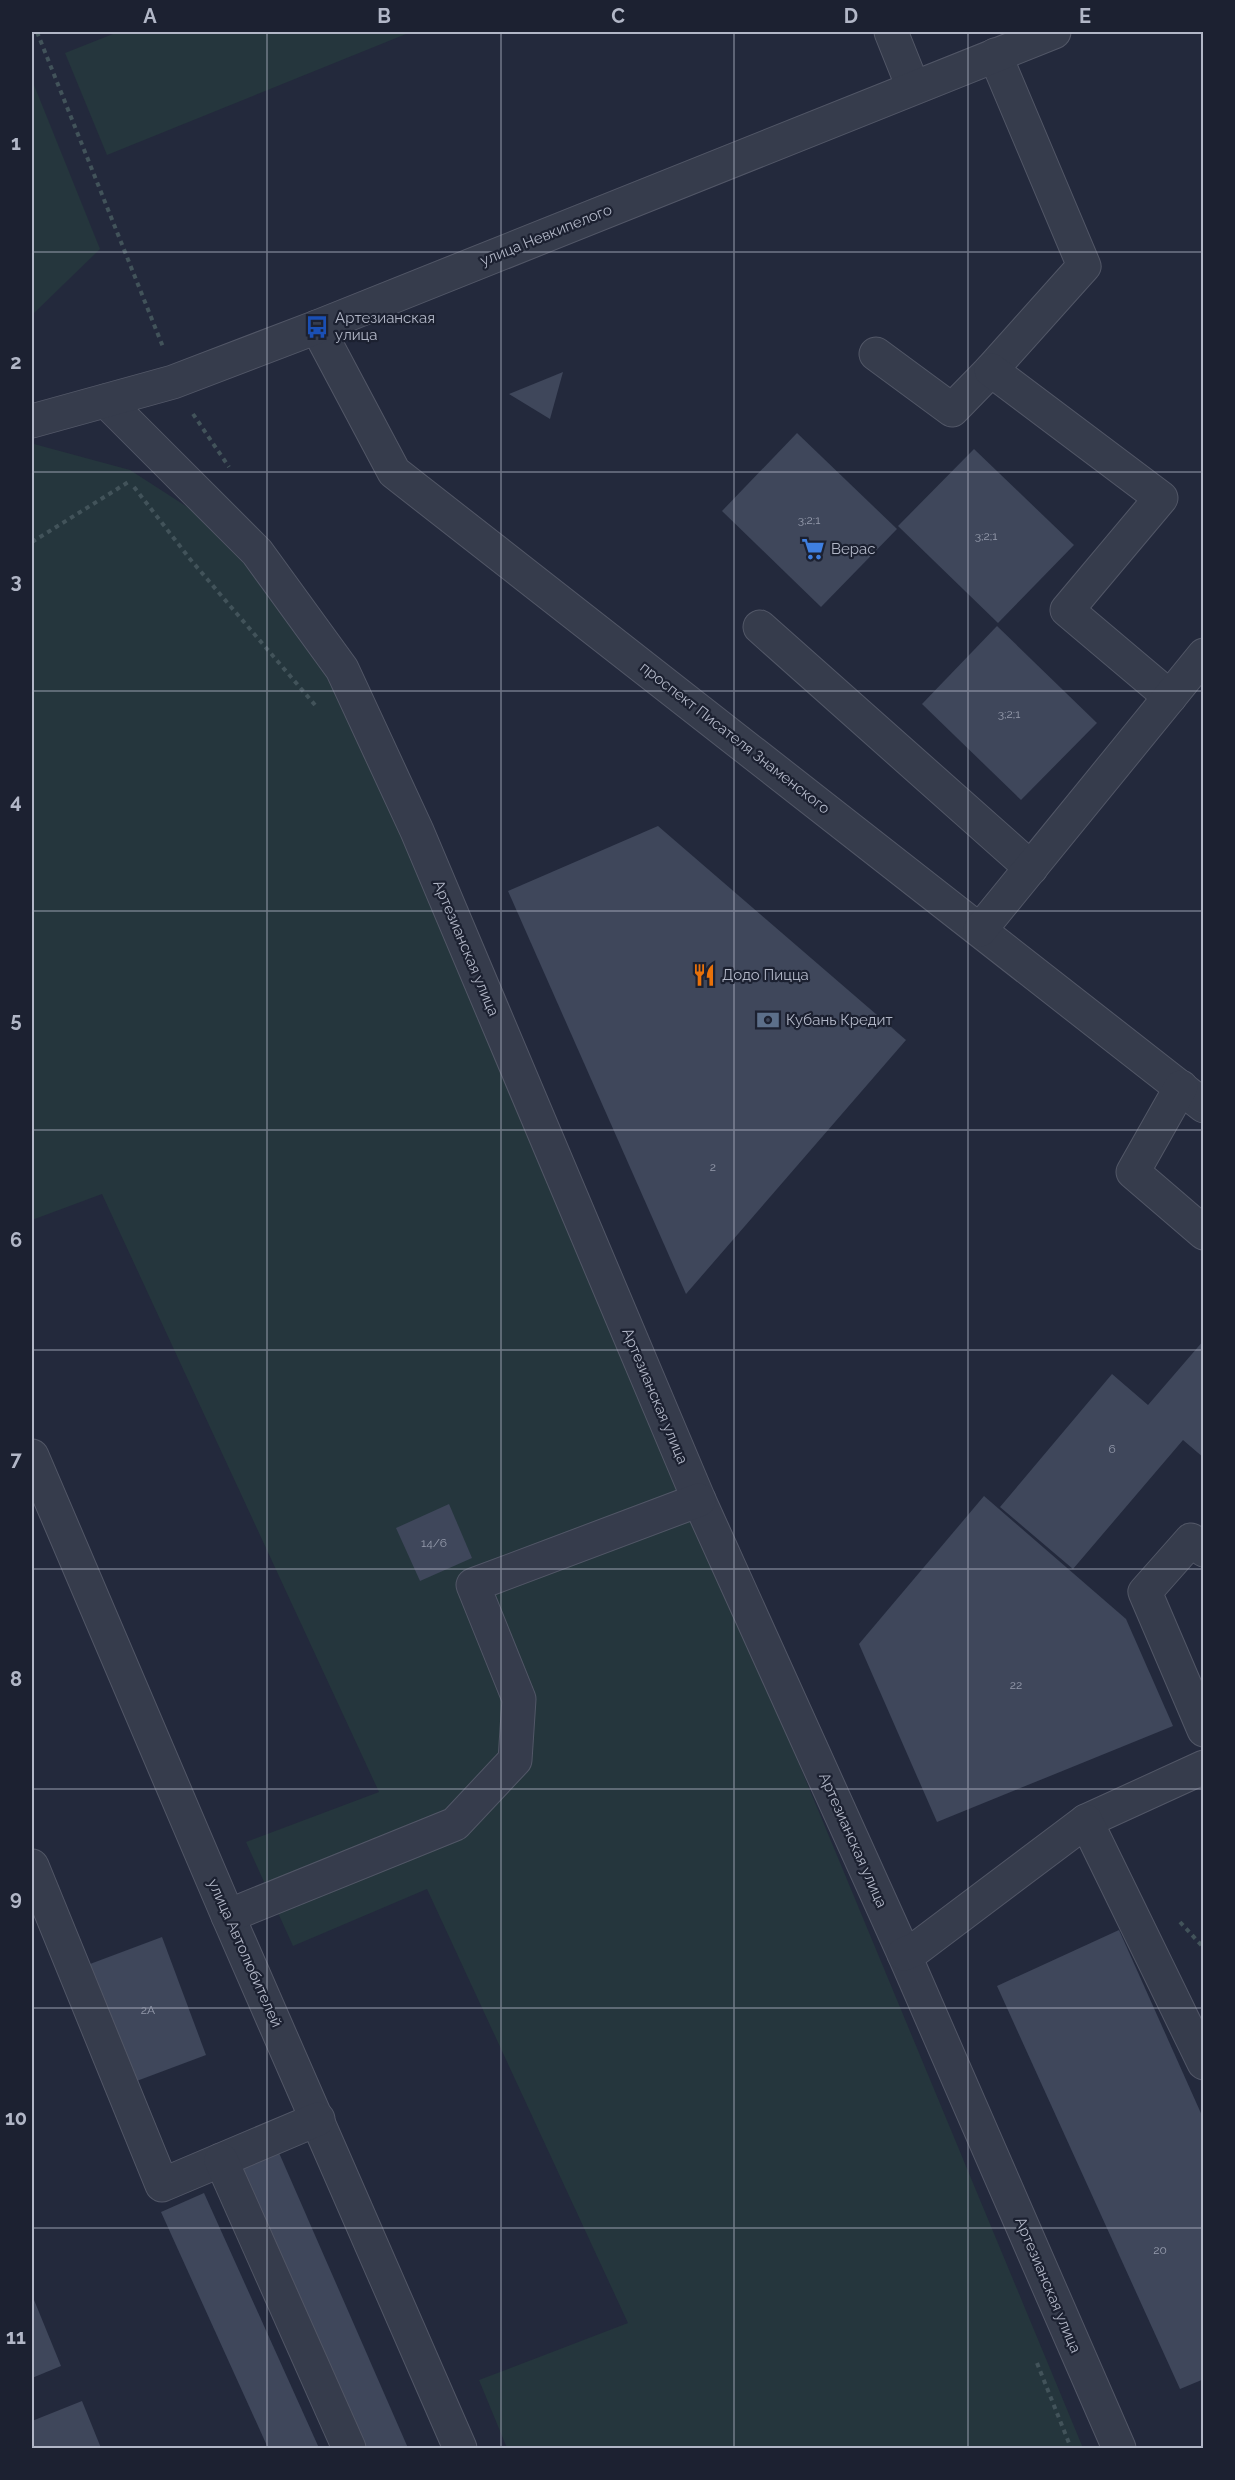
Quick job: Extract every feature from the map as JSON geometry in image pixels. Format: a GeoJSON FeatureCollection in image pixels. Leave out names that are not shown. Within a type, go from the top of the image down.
{"type":"FeatureCollection","features":[{"type":"Feature","properties":{"kind":"street"},"geometry":{"type":"LineString","coordinates":[[891,32],[913,87]]}},
{"type":"Feature","properties":{"kind":"street","name":"улица Невкипелого"},"geometry":{"type":"LineString","coordinates":[[32,421],[173,382],[318,327],[1054,32]]}},
{"type":"Feature","properties":{"kind":"street"},"geometry":{"type":"LineString","coordinates":[[876,354],[952,410],[1084,266],[995,55]]}},
{"type":"Feature","properties":{"kind":"street","name":"проспект Писателя Знаменского"},"geometry":{"type":"LineString","coordinates":[[318,327],[394,472],[1192,1097]]}},
{"type":"Feature","properties":{"kind":"street"},"geometry":{"type":"LineString","coordinates":[[991,370],[1161,498],[1067,610],[1170,697]]}},
{"type":"Feature","properties":{"kind":"street","name":"Артезианская улица"},"geometry":{"type":"LineString","coordinates":[[106,401],[257,552],[342,669],[421,842],[699,1500],[904,1954],[1119,2448]]}},
{"type":"Feature","properties":{"kind":"street"},"geometry":{"type":"LineString","coordinates":[[760,627],[1031,868]]}},
{"type":"Feature","properties":{"kind":"street"},"geometry":{"type":"LineString","coordinates":[[980,930],[1203,655]]}},
{"type":"Feature","properties":{"kind":"street"},"geometry":{"type":"LineString","coordinates":[[1192,1097],[1133,1172],[1203,1233]]}},
{"type":"Feature","properties":{"kind":"street","name":"улица Автолюбителей"},"geometry":{"type":"LineString","coordinates":[[32,1456],[228,1916],[460,2448]]}},
{"type":"Feature","properties":{"kind":"street"},"geometry":{"type":"LineString","coordinates":[[228,1916],[455,1824],[515,1760],[519,1700],[473,1585],[699,1500]]}},
{"type":"Feature","properties":{"kind":"street"},"geometry":{"type":"LineString","coordinates":[[1203,1550],[1191,1540],[1144,1592],[1203,1730]]}},
{"type":"Feature","properties":{"kind":"street"},"geometry":{"type":"LineString","coordinates":[[904,1954],[916,1949],[1086,1821],[1203,1767]]}},
{"type":"Feature","properties":{"kind":"street"},"geometry":{"type":"LineString","coordinates":[[1086,1821],[1203,2063]]}},
{"type":"Feature","properties":{"kind":"street"},"geometry":{"type":"LineString","coordinates":[[32,1866],[162,2185],[318,2119]]}},
{"type":"Feature","properties":{"kind":"street"},"geometry":{"type":"LineString","coordinates":[[221,2160],[349,2448]]}},
{"type":"Feature","properties":{"kind":"path"},"geometry":{"type":"LineString","coordinates":[[37,32],[163,348]]}},
{"type":"Feature","properties":{"kind":"shaded area"},"geometry":{"type":"Polygon","coordinates":[[[118,32],[411,32],[107,155],[65,53],[118,32]]]}},
{"type":"Feature","properties":{"kind":"shaded area"},"geometry":{"type":"Polygon","coordinates":[[[32,80],[100,249],[32,315],[32,80]]]}},
{"type":"Feature","properties":{"kind":"shaded area"},"geometry":{"type":"Polygon","coordinates":[[[32,445],[130,470],[257,552],[371,733],[1083,2448],[507,2448],[479,2380],[628,2323],[427,1889],[293,1946],[246,1842],[379,1792],[102,1194],[32,1220],[32,445]]]}},
{"type":"Feature","properties":{"kind":"building"},"geometry":{"type":"Polygon","coordinates":[[[563,372],[550,419],[509,394],[563,372]]]}},
{"type":"Feature","properties":{"kind":"building"},"geometry":{"type":"Polygon","coordinates":[[[797,433],[897,529],[821,607],[722,511],[797,433]]]}},
{"type":"Feature","properties":{"kind":"building"},"geometry":{"type":"Polygon","coordinates":[[[974,449],[1074,545],[998,623],[898,526],[974,449]]]}},
{"type":"Feature","properties":{"kind":"building"},"geometry":{"type":"Polygon","coordinates":[[[997,626],[1097,723],[1021,800],[922,704],[997,626]]]}},
{"type":"Feature","properties":{"kind":"building"},"geometry":{"type":"Polygon","coordinates":[[[658,826],[906,1040],[686,1294],[508,891],[658,826]]]}},
{"type":"Feature","properties":{"kind":"building"},"geometry":{"type":"Polygon","coordinates":[[[1204,1340],[1204,1458],[1183,1440],[1073,1569],[1000,1507],[1112,1374],[1148,1405],[1204,1340]]]}},
{"type":"Feature","properties":{"kind":"building"},"geometry":{"type":"Polygon","coordinates":[[[984,1496],[1126,1619],[1173,1726],[937,1822],[859,1644],[984,1496]]]}},
{"type":"Feature","properties":{"kind":"building"},"geometry":{"type":"Polygon","coordinates":[[[449,1504],[472,1558],[420,1581],[396,1528],[449,1504]]]}},
{"type":"Feature","properties":{"kind":"building"},"geometry":{"type":"Polygon","coordinates":[[[1119,1930],[1204,2120],[1204,2379],[1180,2389],[997,1986],[1119,1930]]]}},
{"type":"Feature","properties":{"kind":"building"},"geometry":{"type":"Polygon","coordinates":[[[162,1937],[206,2055],[134,2082],[90,1964],[162,1937]]]}},
{"type":"Feature","properties":{"kind":"building"},"geometry":{"type":"Polygon","coordinates":[[[276,2146],[408,2448],[362,2448],[237,2163],[276,2146]]]}},
{"type":"Feature","properties":{"kind":"building"},"geometry":{"type":"Polygon","coordinates":[[[204,2193],[319,2448],[268,2448],[161,2212],[204,2193]]]}},
{"type":"Feature","properties":{"kind":"building"},"geometry":{"type":"Polygon","coordinates":[[[32,2295],[61,2366],[32,2378],[32,2295]]]}},
{"type":"Feature","properties":{"kind":"building"},"geometry":{"type":"Polygon","coordinates":[[[82,2401],[101,2448],[32,2448],[32,2421],[82,2401]]]}},
{"type":"Feature","properties":{"kind":"place","name":"Артезианская улица"},"geometry":{"type":"Point","coordinates":[317,327]}},
{"type":"Feature","properties":{"kind":"place","name":"Верас"},"geometry":{"type":"Point","coordinates":[813,549]}},
{"type":"Feature","properties":{"kind":"place","name":"Додо Пицца"},"geometry":{"type":"Point","coordinates":[704,975]}},
{"type":"Feature","properties":{"kind":"place","name":"Кубань Кредит"},"geometry":{"type":"Point","coordinates":[768,1020]}}]}
